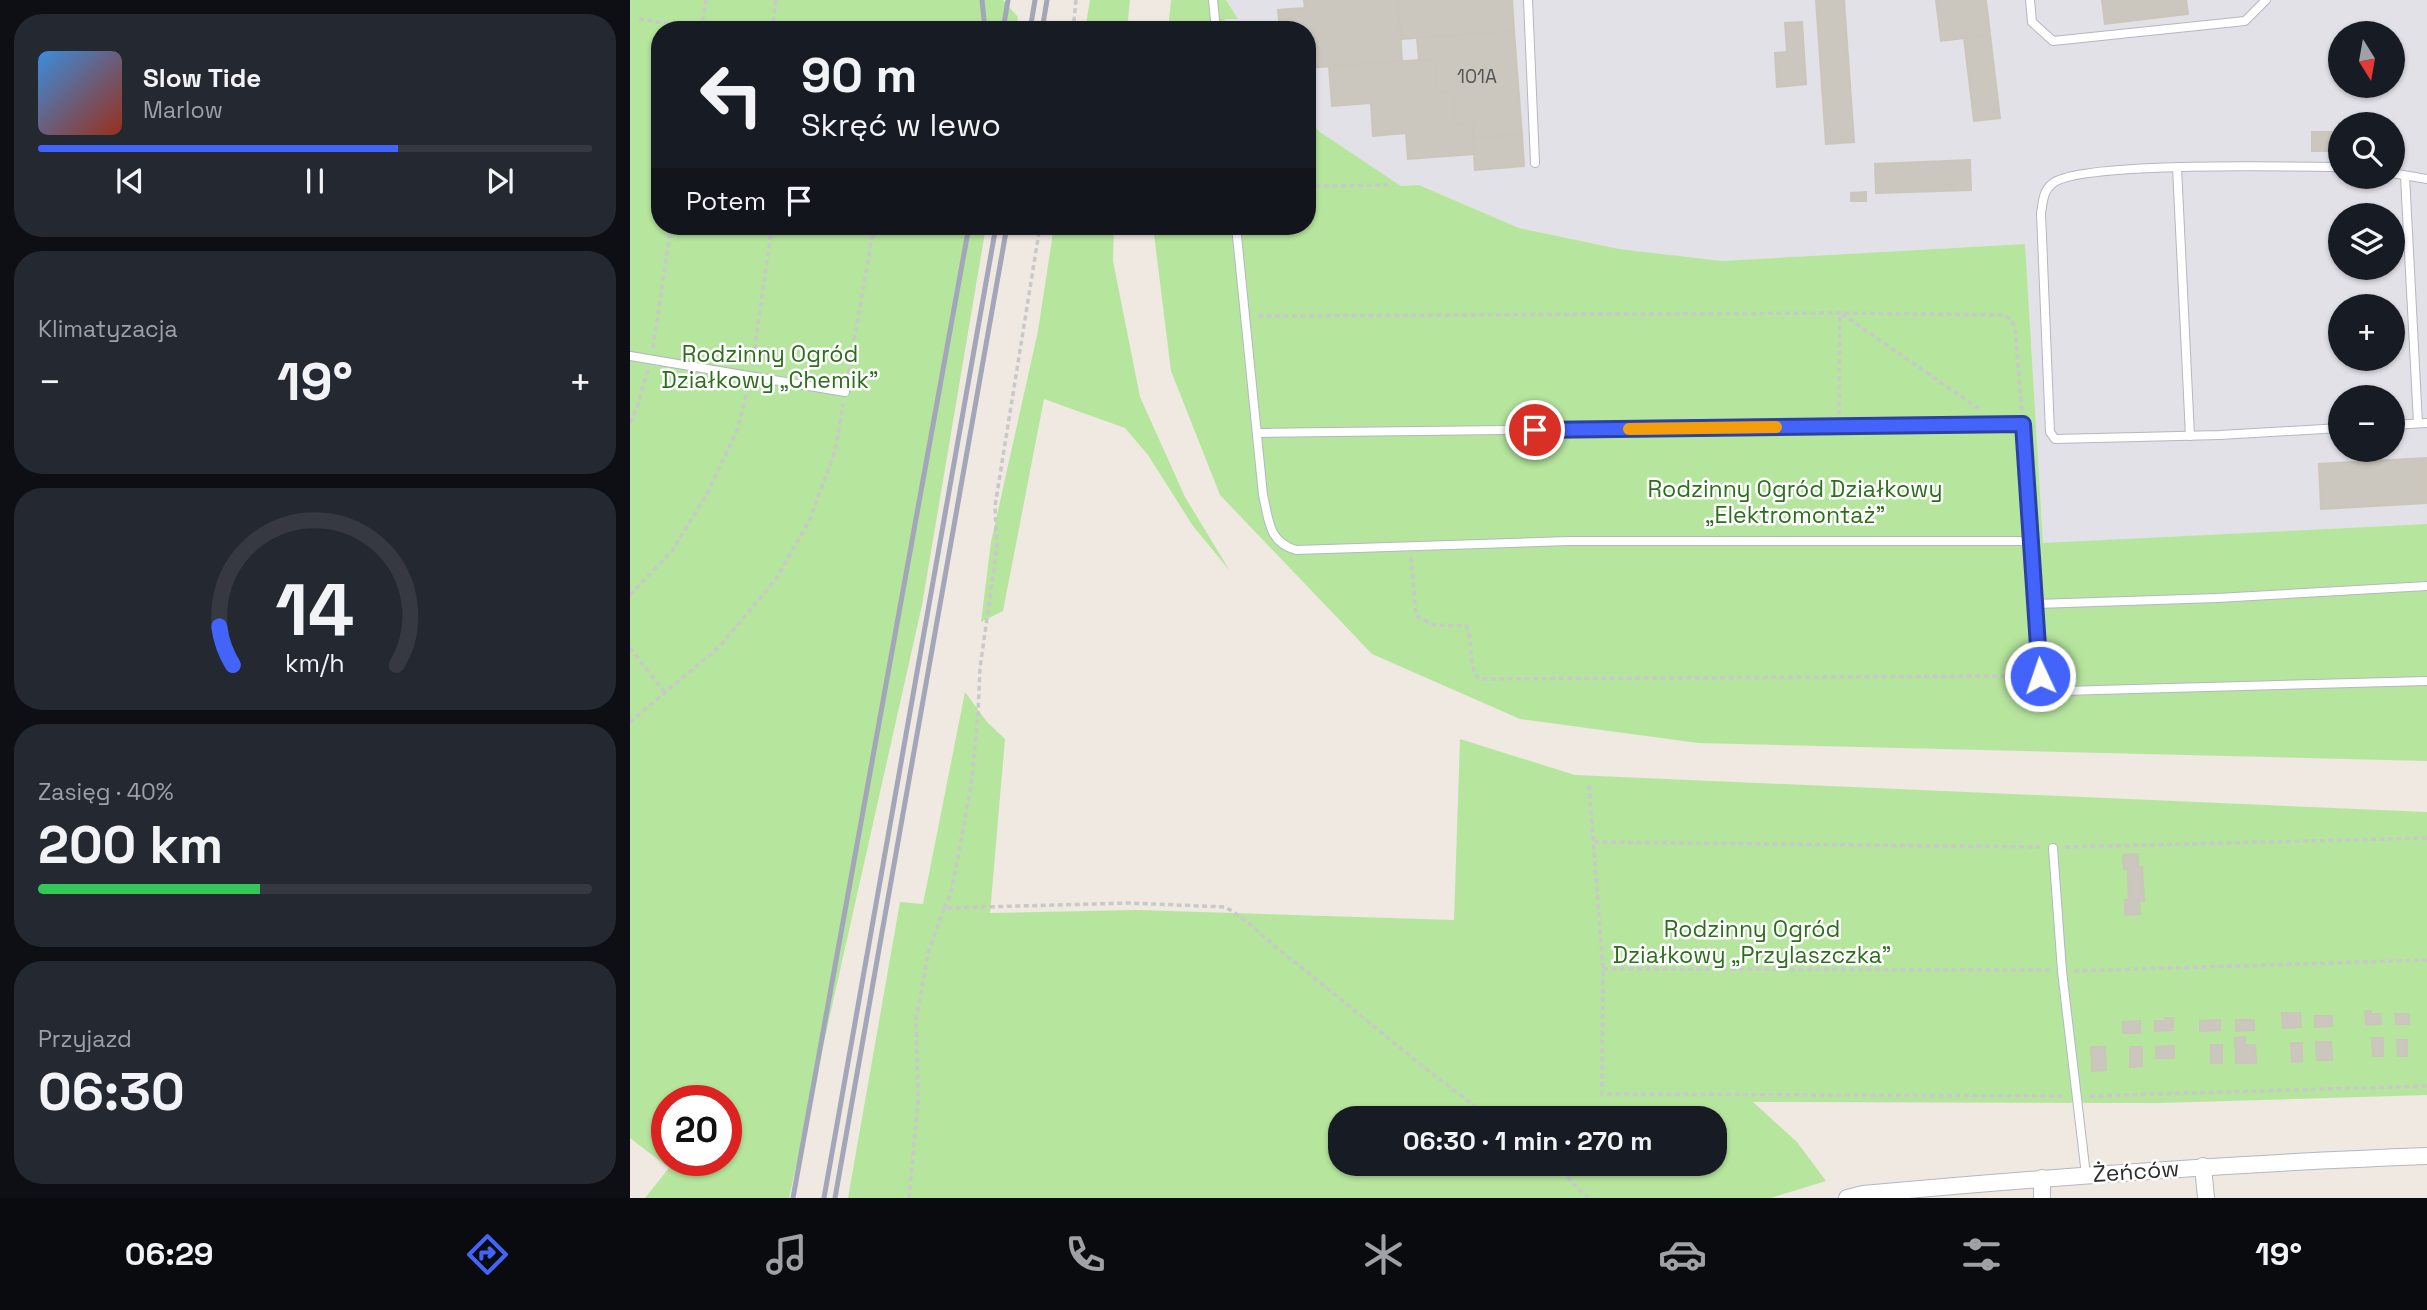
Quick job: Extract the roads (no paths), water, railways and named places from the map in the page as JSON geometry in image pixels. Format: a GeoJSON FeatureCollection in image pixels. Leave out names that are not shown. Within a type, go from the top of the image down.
{"type":"FeatureCollection","features":[{"type":"Feature","properties":{"kind":"street","name":"Żeńców"},"geometry":{"type":"LineString","coordinates":[[1847,1198],[1863,1194],[2203,1166],[2427,1156]]}},
{"type":"Feature","properties":{"kind":"street"},"geometry":{"type":"LineString","coordinates":[[2203,1166],[2206,1198]]}},
{"type":"Feature","properties":{"kind":"street"},"geometry":{"type":"LineString","coordinates":[[2042,1178],[2042,1198]]}},
{"type":"Feature","properties":{"kind":"lane"},"geometry":{"type":"LineString","coordinates":[[1213,0],[1215,21]]}},
{"type":"Feature","properties":{"kind":"lane"},"geometry":{"type":"LineString","coordinates":[[1528,0],[1535,163]]}},
{"type":"Feature","properties":{"kind":"lane"},"geometry":{"type":"LineString","coordinates":[[2030,0],[2032,22],[2053,41],[2245,21],[2266,0]]}},
{"type":"Feature","properties":{"kind":"lane"},"geometry":{"type":"LineString","coordinates":[[2177,167],[2190,436]]}},
{"type":"Feature","properties":{"kind":"lane"},"geometry":{"type":"LineString","coordinates":[[2328,167],[2177,167],[2078,173],[2053,182],[2044,193],[2042,213],[2050,432],[2055,439],[2190,436],[2328,429]]}},
{"type":"Feature","properties":{"kind":"lane"},"geometry":{"type":"LineString","coordinates":[[2405,424],[2423,423],[2405,176],[2427,179]]}},
{"type":"Feature","properties":{"kind":"lane"},"geometry":{"type":"LineString","coordinates":[[1237,235],[1259,433],[1263,495],[1272,534],[1283,544],[1296,550],[1569,541],[2032,541]]}},
{"type":"Feature","properties":{"kind":"lane"},"geometry":{"type":"LineString","coordinates":[[630,356],[845,392]]}},
{"type":"Feature","properties":{"kind":"lane"},"geometry":{"type":"LineString","coordinates":[[1259,433],[2023,424],[2040,676],[2045,687],[2062,691],[2427,681]]}},
{"type":"Feature","properties":{"kind":"lane"},"geometry":{"type":"LineString","coordinates":[[2036,604],[2217,598],[2427,586]]}},
{"type":"Feature","properties":{"kind":"lane"},"geometry":{"type":"LineString","coordinates":[[2053,848],[2062,971],[2087,1175]]}},
{"type":"Feature","properties":{"kind":"railway"},"geometry":{"type":"LineString","coordinates":[[982,0],[984,21]]}},
{"type":"Feature","properties":{"kind":"railway"},"geometry":{"type":"LineString","coordinates":[[1004,21],[1008,0]]}},
{"type":"Feature","properties":{"kind":"railway"},"geometry":{"type":"LineString","coordinates":[[1032,21],[1035,0]]}},
{"type":"Feature","properties":{"kind":"railway"},"geometry":{"type":"LineString","coordinates":[[1044,21],[1047,0]]}},
{"type":"Feature","properties":{"kind":"railway"},"geometry":{"type":"LineString","coordinates":[[793,1198],[967,235]]}},
{"type":"Feature","properties":{"kind":"railway"},"geometry":{"type":"LineString","coordinates":[[824,1198],[994,235]]}},
{"type":"Feature","properties":{"kind":"railway"},"geometry":{"type":"LineString","coordinates":[[835,1198],[1005,235]]}},
{"type":"Feature","properties":{"kind":"park label","name":"Rodzinny Ogród Działkowy „Chemik”"},"geometry":{"type":"Point","coordinates":[770,367]}},
{"type":"Feature","properties":{"kind":"park label","name":"Rodzinny Ogród Działkowy „Elektromontaż”"},"geometry":{"type":"Point","coordinates":[1795,502]}},
{"type":"Feature","properties":{"kind":"park label","name":"Rodzinny Ogród Działkowy „Przylaszczka”"},"geometry":{"type":"Point","coordinates":[1752,942]}}]}
